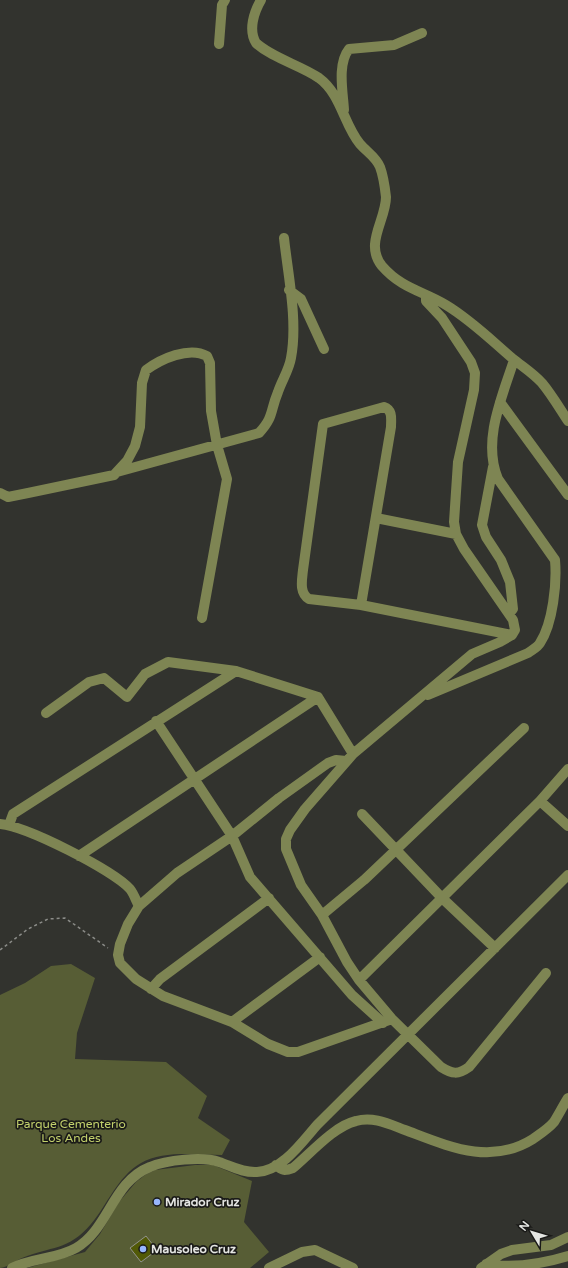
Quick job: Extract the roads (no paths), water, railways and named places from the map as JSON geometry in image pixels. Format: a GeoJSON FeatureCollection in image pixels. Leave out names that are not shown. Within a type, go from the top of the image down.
{"type":"FeatureCollection","features":[{"type":"Feature","properties":{"kind":"street"},"geometry":{"type":"LineString","coordinates":[[219,44],[222,5],[225,0]]}},
{"type":"Feature","properties":{"kind":"street"},"geometry":{"type":"LineString","coordinates":[[261,0],[252,26],[252,36],[256,43],[320,79],[344,110]]}},
{"type":"Feature","properties":{"kind":"street"},"geometry":{"type":"LineString","coordinates":[[422,34],[394,45],[349,49],[344,55],[342,65],[344,110],[352,134],[374,157],[380,167],[386,197],[376,233],[375,249],[377,259],[398,280],[426,296],[446,305],[472,323],[514,360],[532,372],[544,385],[568,421]]}},
{"type":"Feature","properties":{"kind":"street"},"geometry":{"type":"LineString","coordinates":[[117,472],[259,433],[271,418],[278,392],[288,370],[293,346],[284,238]]}},
{"type":"Feature","properties":{"kind":"street"},"geometry":{"type":"LineString","coordinates":[[289,290],[301,299],[324,349]]}},
{"type":"Feature","properties":{"kind":"street"},"geometry":{"type":"LineString","coordinates":[[388,1021],[347,962],[322,915],[301,885],[286,849],[286,839],[290,830],[305,809],[350,757],[472,654],[500,642],[512,635],[515,630],[513,620],[464,549],[456,534],[454,522],[458,462],[474,390],[475,373],[472,362],[442,318],[426,301],[426,296]]}},
{"type":"Feature","properties":{"kind":"street"},"geometry":{"type":"LineString","coordinates":[[0,493],[8,497],[28,494],[114,475],[127,461],[140,427],[142,383],[146,370],[167,358],[194,352],[207,356],[210,363],[211,411],[216,445],[227,479],[202,618]]}},
{"type":"Feature","properties":{"kind":"street"},"geometry":{"type":"LineString","coordinates":[[416,700],[528,653],[540,644],[549,626],[556,572],[555,560],[498,479],[492,456],[495,424],[500,402],[514,360]]}},
{"type":"Feature","properties":{"kind":"street"},"geometry":{"type":"LineString","coordinates":[[500,402],[568,495]]}},
{"type":"Feature","properties":{"kind":"street"},"geometry":{"type":"LineString","coordinates":[[361,605],[391,427],[391,412],[388,408],[384,407],[323,424],[303,570],[304,596],[309,599],[361,605],[512,635]]}},
{"type":"Feature","properties":{"kind":"street"},"geometry":{"type":"LineString","coordinates":[[494,467],[482,524],[486,537],[501,560],[510,582],[513,609],[509,614]]}},
{"type":"Feature","properties":{"kind":"street"},"geometry":{"type":"LineString","coordinates":[[376,518],[456,534]]}},
{"type":"Feature","properties":{"kind":"street"},"geometry":{"type":"LineString","coordinates":[[46,713],[89,682],[104,678],[127,697],[145,674],[168,662],[236,671],[318,697],[350,757]]}},
{"type":"Feature","properties":{"kind":"street"},"geometry":{"type":"LineString","coordinates":[[139,906],[131,890],[112,875],[80,856],[39,836],[5,824],[13,814],[236,671]]}},
{"type":"Feature","properties":{"kind":"street"},"geometry":{"type":"LineString","coordinates":[[80,856],[318,697]]}},
{"type":"Feature","properties":{"kind":"street"},"geometry":{"type":"LineString","coordinates":[[156,721],[232,836],[250,877],[352,995],[408,1034],[450,1073],[462,1072],[474,1062],[546,973]]}},
{"type":"Feature","properties":{"kind":"street"},"geometry":{"type":"LineString","coordinates":[[322,915],[364,880],[524,728]]}},
{"type":"Feature","properties":{"kind":"street"},"geometry":{"type":"LineString","coordinates":[[350,757],[328,763],[279,798],[232,836],[177,873],[139,906],[128,924],[120,944],[118,954],[120,963],[125,969],[151,989],[176,1002],[232,1022],[279,1050],[298,1052],[388,1021]]}},
{"type":"Feature","properties":{"kind":"street"},"geometry":{"type":"LineString","coordinates":[[359,980],[540,801],[568,769]]}},
{"type":"Feature","properties":{"kind":"street"},"geometry":{"type":"LineString","coordinates":[[540,801],[568,826]]}},
{"type":"Feature","properties":{"kind":"street"},"geometry":{"type":"LineString","coordinates":[[362,814],[394,850],[495,948]]}},
{"type":"Feature","properties":{"kind":"street"},"geometry":{"type":"LineString","coordinates":[[12,1268],[25,1262],[60,1254],[76,1248],[96,1230],[121,1190],[134,1176],[151,1166],[177,1161],[208,1160],[218,1161],[240,1170],[257,1172],[276,1165],[286,1159],[317,1125],[568,875]]}},
{"type":"Feature","properties":{"kind":"street"},"geometry":{"type":"LineString","coordinates":[[151,989],[160,979],[269,898]]}},
{"type":"Feature","properties":{"kind":"street"},"geometry":{"type":"LineString","coordinates":[[232,1022],[320,957]]}},
{"type":"Feature","properties":{"kind":"street"},"geometry":{"type":"LineString","coordinates":[[276,1165],[280,1169],[286,1171],[293,1168],[332,1134],[346,1124],[366,1119],[380,1121],[441,1144],[473,1152],[492,1153],[505,1151],[527,1142],[546,1130],[554,1122],[568,1098]]}},
{"type":"Feature","properties":{"kind":"street"},"geometry":{"type":"LineString","coordinates":[[484,1266],[512,1250],[551,1245],[568,1237]]}},
{"type":"Feature","properties":{"kind":"street"},"geometry":{"type":"LineString","coordinates":[[269,1268],[302,1252],[315,1250],[353,1268]]}},
{"type":"Feature","properties":{"kind":"street"},"geometry":{"type":"LineString","coordinates":[[484,1266],[513,1267],[568,1256]]}},
{"type":"Feature","properties":{"kind":"place","name":"Mirador Cruz"},"geometry":{"type":"Point","coordinates":[157,1202]}},
{"type":"Feature","properties":{"kind":"place","name":"Mausoleo Cruz"},"geometry":{"type":"Point","coordinates":[143,1249]}},
{"type":"Feature","properties":{"kind":"park label","name":"Parque Cementerio Los Andes"},"geometry":{"type":"Point","coordinates":[71,1131]}}]}
